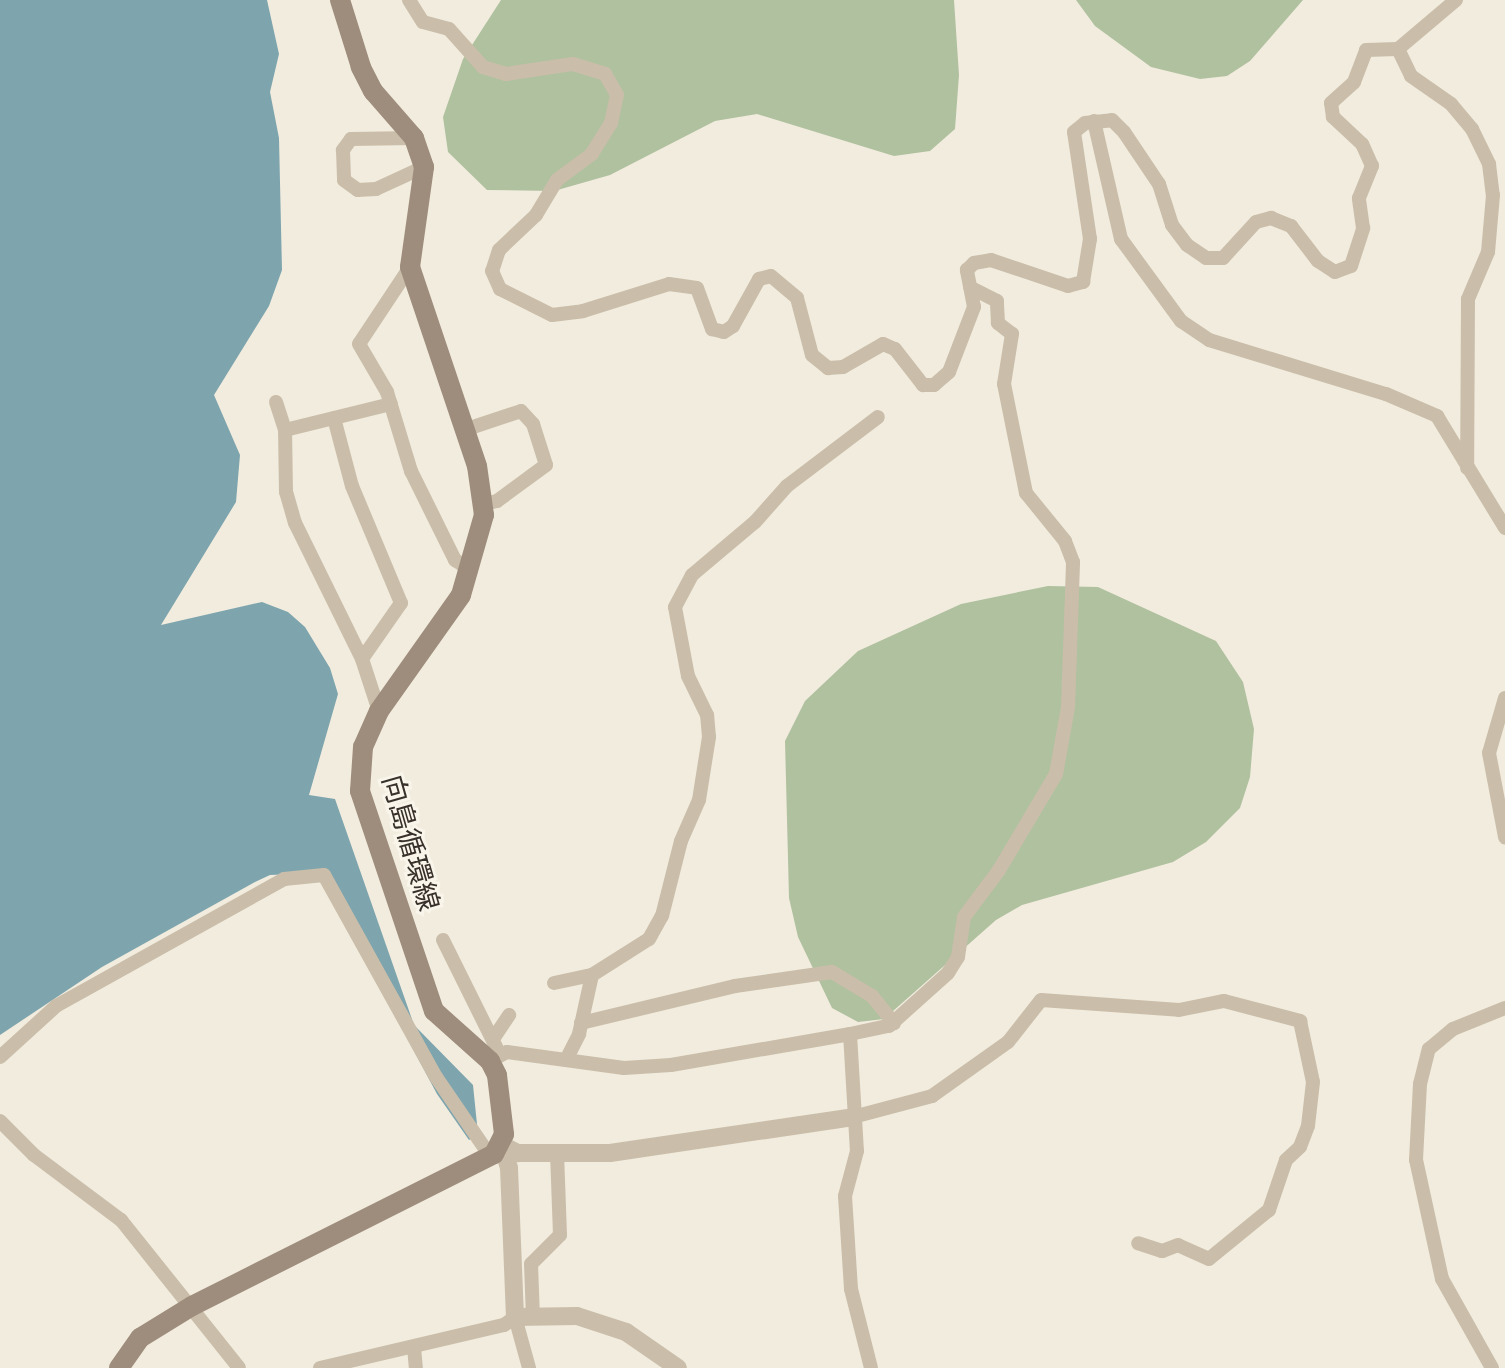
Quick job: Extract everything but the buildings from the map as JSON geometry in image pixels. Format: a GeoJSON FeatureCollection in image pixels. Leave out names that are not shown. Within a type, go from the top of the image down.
{"type":"FeatureCollection","features":[{"type":"Feature","properties":{"kind":"main road","name":"向島循環線"},"geometry":{"type":"LineString","coordinates":[[340,0],[361,67],[373,91],[414,138],[424,167],[410,267],[464,430],[484,504],[471,570],[461,595],[379,711],[363,747],[360,791],[434,1011],[495,1058]]}},
{"type":"Feature","properties":{"kind":"main road"},"geometry":{"type":"LineString","coordinates":[[119,1368],[140,1338],[192,1306],[496,1151],[495,1058]]}},
{"type":"Feature","properties":{"kind":"street"},"geometry":{"type":"LineString","coordinates":[[409,0],[423,22],[449,29],[483,67],[506,74],[573,64],[605,74],[617,95],[611,123],[592,154],[557,180],[536,215],[499,250],[492,271],[500,289],[529,307],[552,315],[583,311],[669,284],[697,288],[712,329],[724,332],[733,326],[759,279],[771,276],[797,298],[812,355],[828,368],[843,367],[883,344],[895,349],[923,385],[934,385],[949,372],[974,307],[967,270],[991,260],[1068,286],[1083,282],[1090,239],[1074,132],[1094,121],[1112,120],[1124,132],[1159,184],[1172,225],[1187,245],[1206,258],[1223,258],[1256,222],[1271,218],[1291,226],[1318,261],[1335,272],[1351,266],[1359,252],[1359,198],[1372,166],[1362,144],[1333,117],[1331,103],[1354,82],[1366,50],[1398,49],[1456,0]]}},
{"type":"Feature","properties":{"kind":"street"},"geometry":{"type":"LineString","coordinates":[[1398,49],[1411,76],[1451,104],[1472,129],[1489,164],[1488,252],[1468,299],[1467,468]]}},
{"type":"Feature","properties":{"kind":"street"},"geometry":{"type":"LineString","coordinates":[[1094,121],[1121,239],[1181,321],[1209,340],[1386,394],[1437,416],[1505,528]]}},
{"type":"Feature","properties":{"kind":"street"},"geometry":{"type":"LineString","coordinates":[[414,138],[351,139],[343,150],[344,180],[358,190],[376,189],[424,167]]}},
{"type":"Feature","properties":{"kind":"street"},"geometry":{"type":"LineString","coordinates":[[410,267],[359,344],[391,404],[411,471],[455,560],[471,570]]}},
{"type":"Feature","properties":{"kind":"street"},"geometry":{"type":"LineString","coordinates":[[443,940],[484,1030],[493,1039],[495,1058],[507,1052],[624,1068],[671,1065],[850,1034],[894,1023],[948,973],[958,957],[964,917],[1045,798],[1056,774],[1068,707],[1073,562],[1065,541],[1026,493],[1004,384],[1012,334],[998,323],[997,301],[970,287]]}},
{"type":"Feature","properties":{"kind":"street"},"geometry":{"type":"LineString","coordinates":[[276,402],[285,430],[286,492],[295,523],[362,659],[379,711]]}},
{"type":"Feature","properties":{"kind":"street"},"geometry":{"type":"LineString","coordinates":[[285,430],[391,404]]}},
{"type":"Feature","properties":{"kind":"street"},"geometry":{"type":"LineString","coordinates":[[464,430],[521,411],[533,424],[546,465],[497,501],[484,504]]}},
{"type":"Feature","properties":{"kind":"street"},"geometry":{"type":"LineString","coordinates":[[554,983],[592,975],[649,939],[662,916],[681,841],[699,800],[708,726],[688,676],[675,607],[692,575],[755,522],[787,486],[878,417]]}},
{"type":"Feature","properties":{"kind":"street"},"geometry":{"type":"LineString","coordinates":[[334,418],[352,486],[401,603],[362,659]]}},
{"type":"Feature","properties":{"kind":"street"},"geometry":{"type":"LineString","coordinates":[[1505,698],[1489,753],[1505,837]]}},
{"type":"Feature","properties":{"kind":"street"},"geometry":{"type":"LineString","coordinates":[[0,1057],[56,1006],[284,879],[324,875],[436,1077],[509,1168],[529,1368]]}},
{"type":"Feature","properties":{"kind":"street"},"geometry":{"type":"LineString","coordinates":[[581,1023],[735,986],[832,972],[872,996],[894,1023]]}},
{"type":"Feature","properties":{"kind":"street"},"geometry":{"type":"LineString","coordinates":[[566,1060],[581,1023],[592,975]]}},
{"type":"Feature","properties":{"kind":"street"},"geometry":{"type":"LineString","coordinates":[[496,1151],[610,1153],[853,1117],[932,1096],[1008,1042],[1041,1000],[1179,1010],[1224,1001],[1300,1021],[1313,1082],[1308,1126],[1300,1147],[1286,1160],[1269,1210],[1209,1259],[1178,1245],[1162,1251],[1138,1243]]}},
{"type":"Feature","properties":{"kind":"street"},"geometry":{"type":"LineString","coordinates":[[1492,1368],[1442,1279],[1416,1160],[1420,1084],[1429,1049],[1453,1029],[1505,1008]]}},
{"type":"Feature","properties":{"kind":"street"},"geometry":{"type":"LineString","coordinates":[[493,1039],[509,1015]]}},
{"type":"Feature","properties":{"kind":"street"},"geometry":{"type":"LineString","coordinates":[[850,1034],[857,1151],[845,1182],[850,1274],[871,1368]]}},
{"type":"Feature","properties":{"kind":"street"},"geometry":{"type":"LineString","coordinates":[[0,1121],[34,1155],[121,1220],[239,1368]]}},
{"type":"Feature","properties":{"kind":"street"},"geometry":{"type":"LineString","coordinates":[[524,1317],[531,1264],[560,1235],[557,1153]]}},
{"type":"Feature","properties":{"kind":"street"},"geometry":{"type":"LineString","coordinates":[[320,1368],[504,1325],[524,1317],[577,1316],[626,1332],[678,1368]]}},
{"type":"Feature","properties":{"kind":"street"},"geometry":{"type":"LineString","coordinates":[[414,1347],[416,1368]]}},
{"type":"Feature","properties":{"kind":"green space"},"geometry":{"type":"Polygon","coordinates":[[[501,0],[954,0],[959,75],[955,129],[930,151],[894,156],[757,114],[715,121],[610,175],[554,191],[487,190],[448,152],[443,117],[463,59],[501,0]]]}},
{"type":"Feature","properties":{"kind":"green space"},"geometry":{"type":"Polygon","coordinates":[[[1076,0],[1303,0],[1250,61],[1227,76],[1200,79],[1151,67],[1095,26],[1076,0]]]}},
{"type":"Feature","properties":{"kind":"green space"},"geometry":{"type":"Polygon","coordinates":[[[1048,586],[1098,587],[1216,641],[1243,682],[1254,729],[1250,777],[1240,808],[1206,842],[1173,862],[1022,905],[996,920],[884,1019],[858,1022],[832,1008],[798,937],[789,898],[785,741],[805,701],[858,651],[961,604],[1048,586]]]}},
{"type":"Feature","properties":{"kind":"water"},"geometry":{"type":"Polygon","coordinates":[[[0,0],[267,0],[279,54],[270,92],[279,138],[282,270],[269,306],[214,395],[240,455],[236,502],[161,625],[262,602],[288,612],[305,627],[330,668],[338,694],[309,795],[335,799],[414,1025],[473,1085],[478,1134],[469,1140],[437,1094],[319,873],[270,875],[255,882],[102,967],[0,1035],[0,0]]]}}]}
